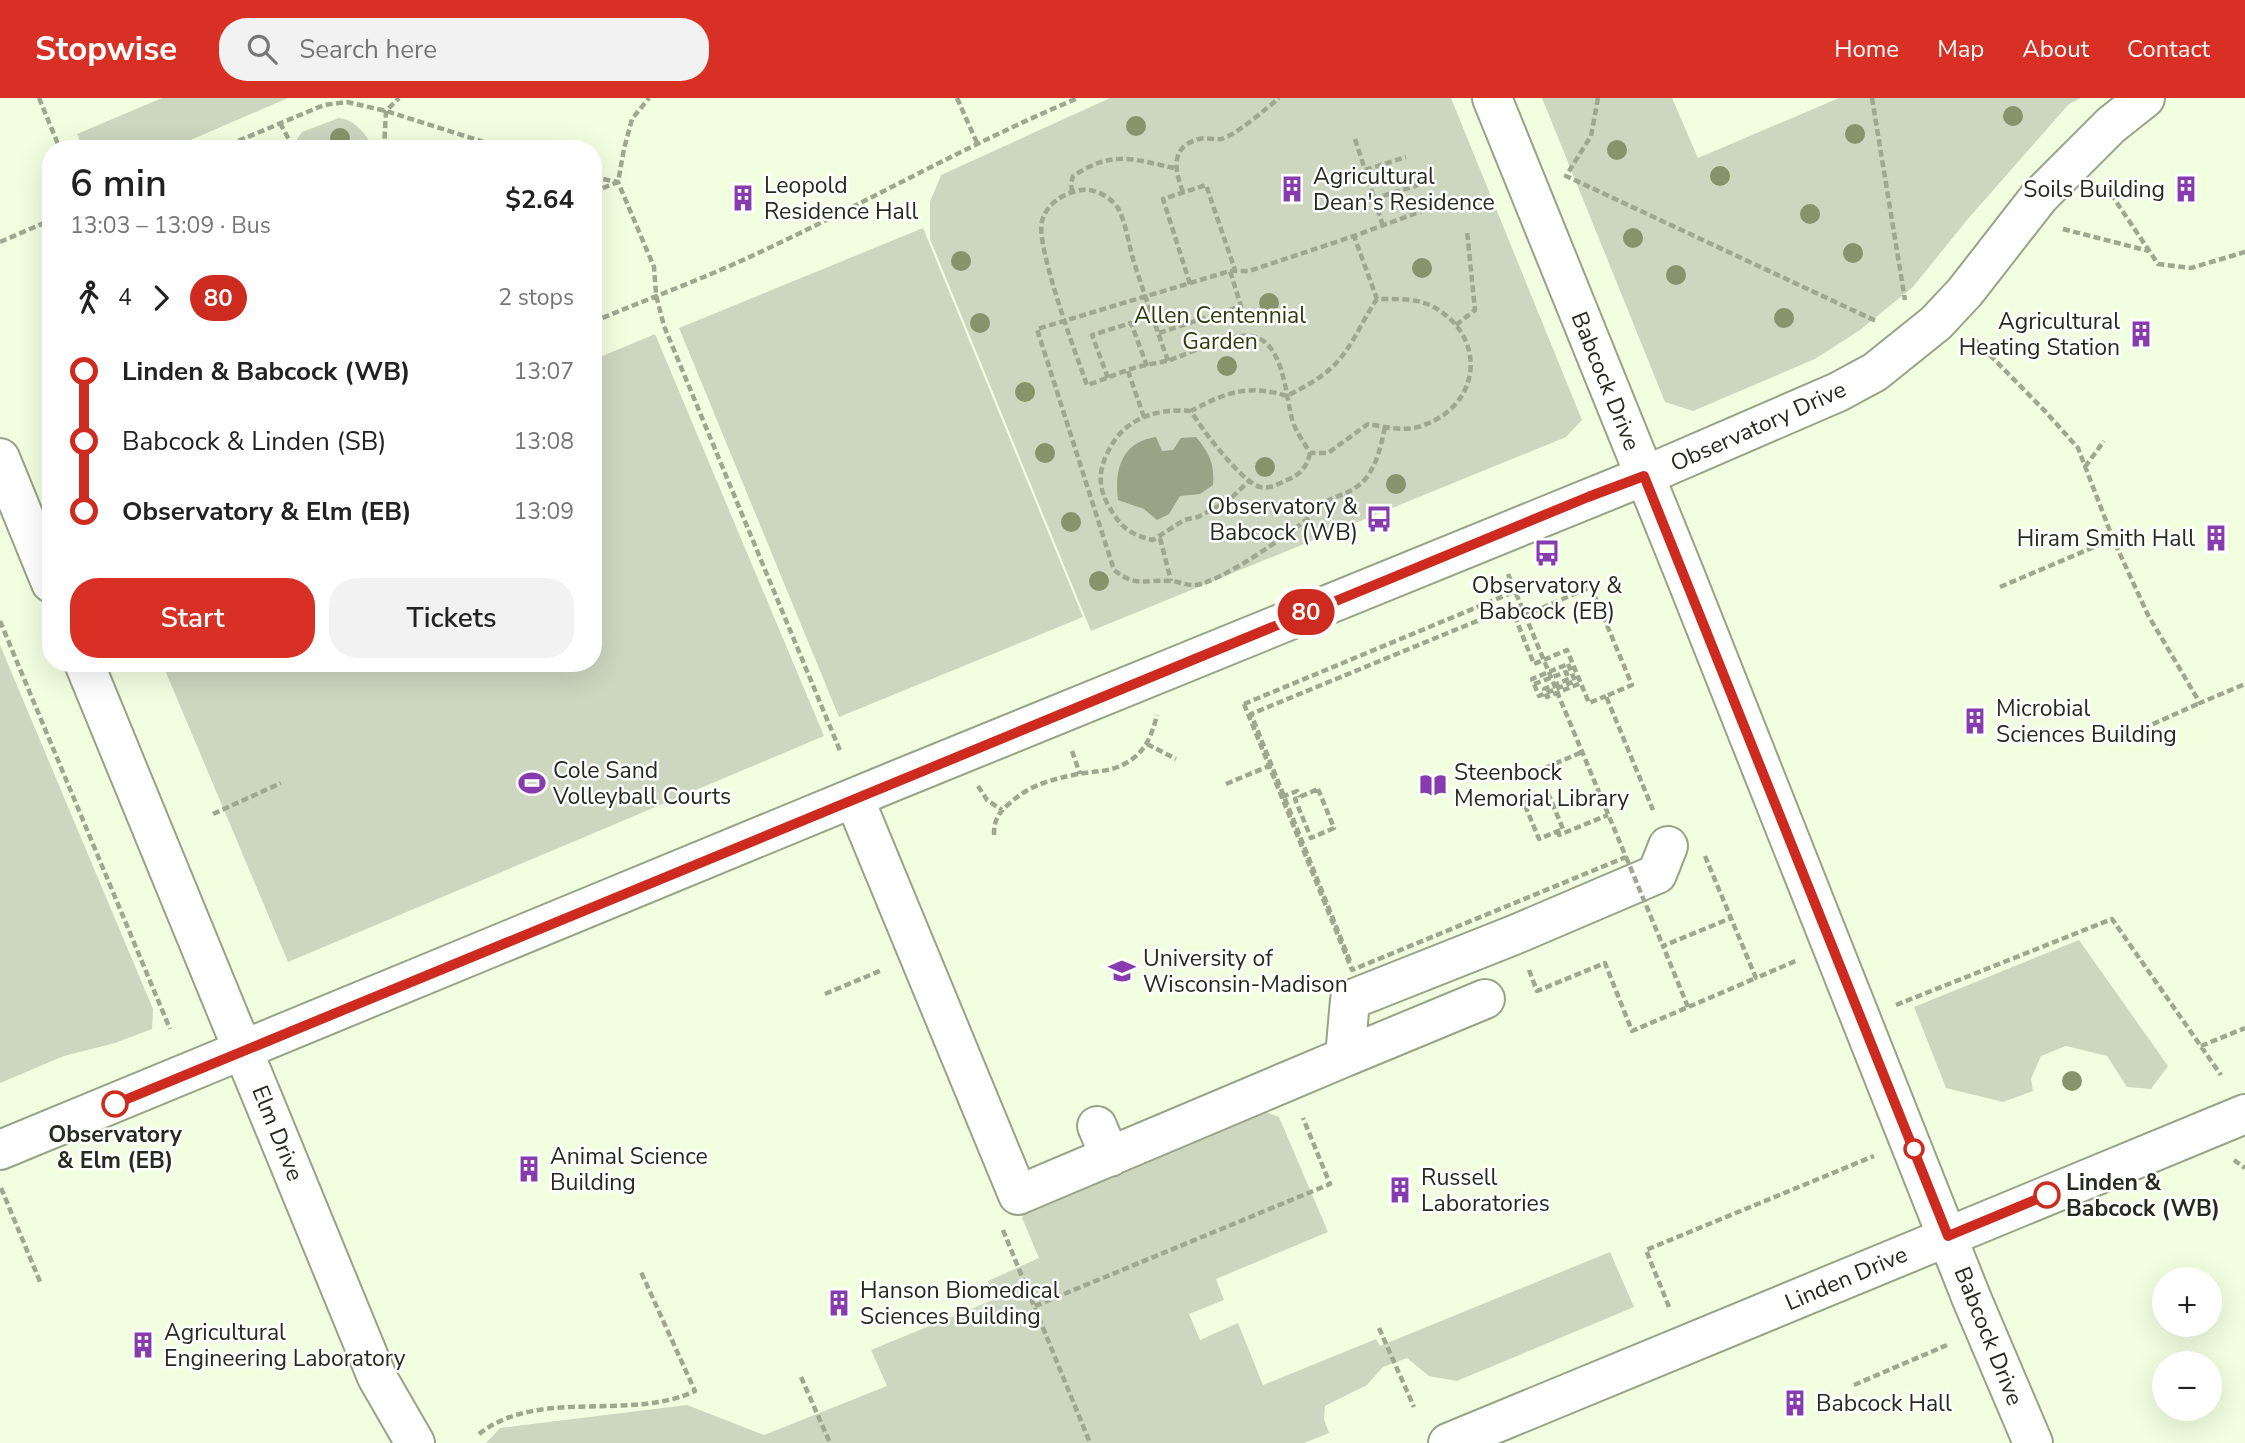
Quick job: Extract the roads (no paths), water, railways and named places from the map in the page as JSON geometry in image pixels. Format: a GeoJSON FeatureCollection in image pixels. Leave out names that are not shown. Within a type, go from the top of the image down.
{"type":"FeatureCollection","features":[{"type":"Feature","properties":{"kind":"street","name":"Babcock Drive"},"geometry":{"type":"LineString","coordinates":[[1492,98],[1971,1297],[2033,1443]]}},
{"type":"Feature","properties":{"kind":"street","name":"Observatory Drive"},"geometry":{"type":"LineString","coordinates":[[0,1150],[1644,476],[1839,392],[1875,372],[1936,323],[1965,292],[2039,197],[2111,125],[2145,98]]}},
{"type":"Feature","properties":{"kind":"street"},"geometry":{"type":"LineString","coordinates":[[0,458],[42,561]]}},
{"type":"Feature","properties":{"kind":"street","name":"Elm Drive"},"geometry":{"type":"LineString","coordinates":[[88,672],[377,1377],[415,1443]]}},
{"type":"Feature","properties":{"kind":"street"},"geometry":{"type":"LineString","coordinates":[[854,798],[1018,1195],[1104,1141],[1288,1081],[1485,999]]}},
{"type":"Feature","properties":{"kind":"street"},"geometry":{"type":"LineString","coordinates":[[1345,1057],[1350,1000],[1657,874],[1668,846]]}},
{"type":"Feature","properties":{"kind":"street","name":"Linden Drive"},"geometry":{"type":"LineString","coordinates":[[1448,1443],[2245,1114]]}},
{"type":"Feature","properties":{"kind":"place","name":"Agricultural Dean's Residence"},"geometry":{"type":"Point","coordinates":[1292,189]}},
{"type":"Feature","properties":{"kind":"place","name":"Soils Building"},"geometry":{"type":"Point","coordinates":[2186,189]}},
{"type":"Feature","properties":{"kind":"place","name":"Leopold Residence Hall"},"geometry":{"type":"Point","coordinates":[743,198]}},
{"type":"Feature","properties":{"kind":"place","name":"Agricultural Heating Station"},"geometry":{"type":"Point","coordinates":[2141,334]}},
{"type":"Feature","properties":{"kind":"place","name":"Observatory & Babcock (WB)"},"geometry":{"type":"Point","coordinates":[1379,519]}},
{"type":"Feature","properties":{"kind":"place","name":"Hiram Smith Hall"},"geometry":{"type":"Point","coordinates":[2216,538]}},
{"type":"Feature","properties":{"kind":"place","name":"Observatory & Babcock (EB)"},"geometry":{"type":"Point","coordinates":[1547,553]}},
{"type":"Feature","properties":{"kind":"place","name":"Microbial Sciences Building"},"geometry":{"type":"Point","coordinates":[1975,721]}},
{"type":"Feature","properties":{"kind":"place","name":"Cole Sand Volleyball Courts"},"geometry":{"type":"Point","coordinates":[532,783]}},
{"type":"Feature","properties":{"kind":"place","name":"Steenbock Memorial Library"},"geometry":{"type":"Point","coordinates":[1433,785]}},
{"type":"Feature","properties":{"kind":"place","name":"University of Wisconsin-Madison"},"geometry":{"type":"Point","coordinates":[1122,971]}},
{"type":"Feature","properties":{"kind":"place","name":"Observatory & Elm (EB)"},"geometry":{"type":"Point","coordinates":[115,1104]}},
{"type":"Feature","properties":{"kind":"place","name":"Animal Science Building"},"geometry":{"type":"Point","coordinates":[529,1169]}},
{"type":"Feature","properties":{"kind":"place","name":"Russell Laboratories"},"geometry":{"type":"Point","coordinates":[1400,1190]}},
{"type":"Feature","properties":{"kind":"place","name":"Linden & Babcock (WB)"},"geometry":{"type":"Point","coordinates":[2047,1195]}},
{"type":"Feature","properties":{"kind":"place","name":"Hanson Biomedical Sciences Building"},"geometry":{"type":"Point","coordinates":[839,1303]}},
{"type":"Feature","properties":{"kind":"place","name":"Agricultural Engineering Laboratory"},"geometry":{"type":"Point","coordinates":[143,1345]}},
{"type":"Feature","properties":{"kind":"place","name":"Babcock Hall"},"geometry":{"type":"Point","coordinates":[1795,1403]}},
{"type":"Feature","properties":{"kind":"park label","name":"Allen Centennial Garden"},"geometry":{"type":"Point","coordinates":[1220,328]}}]}
